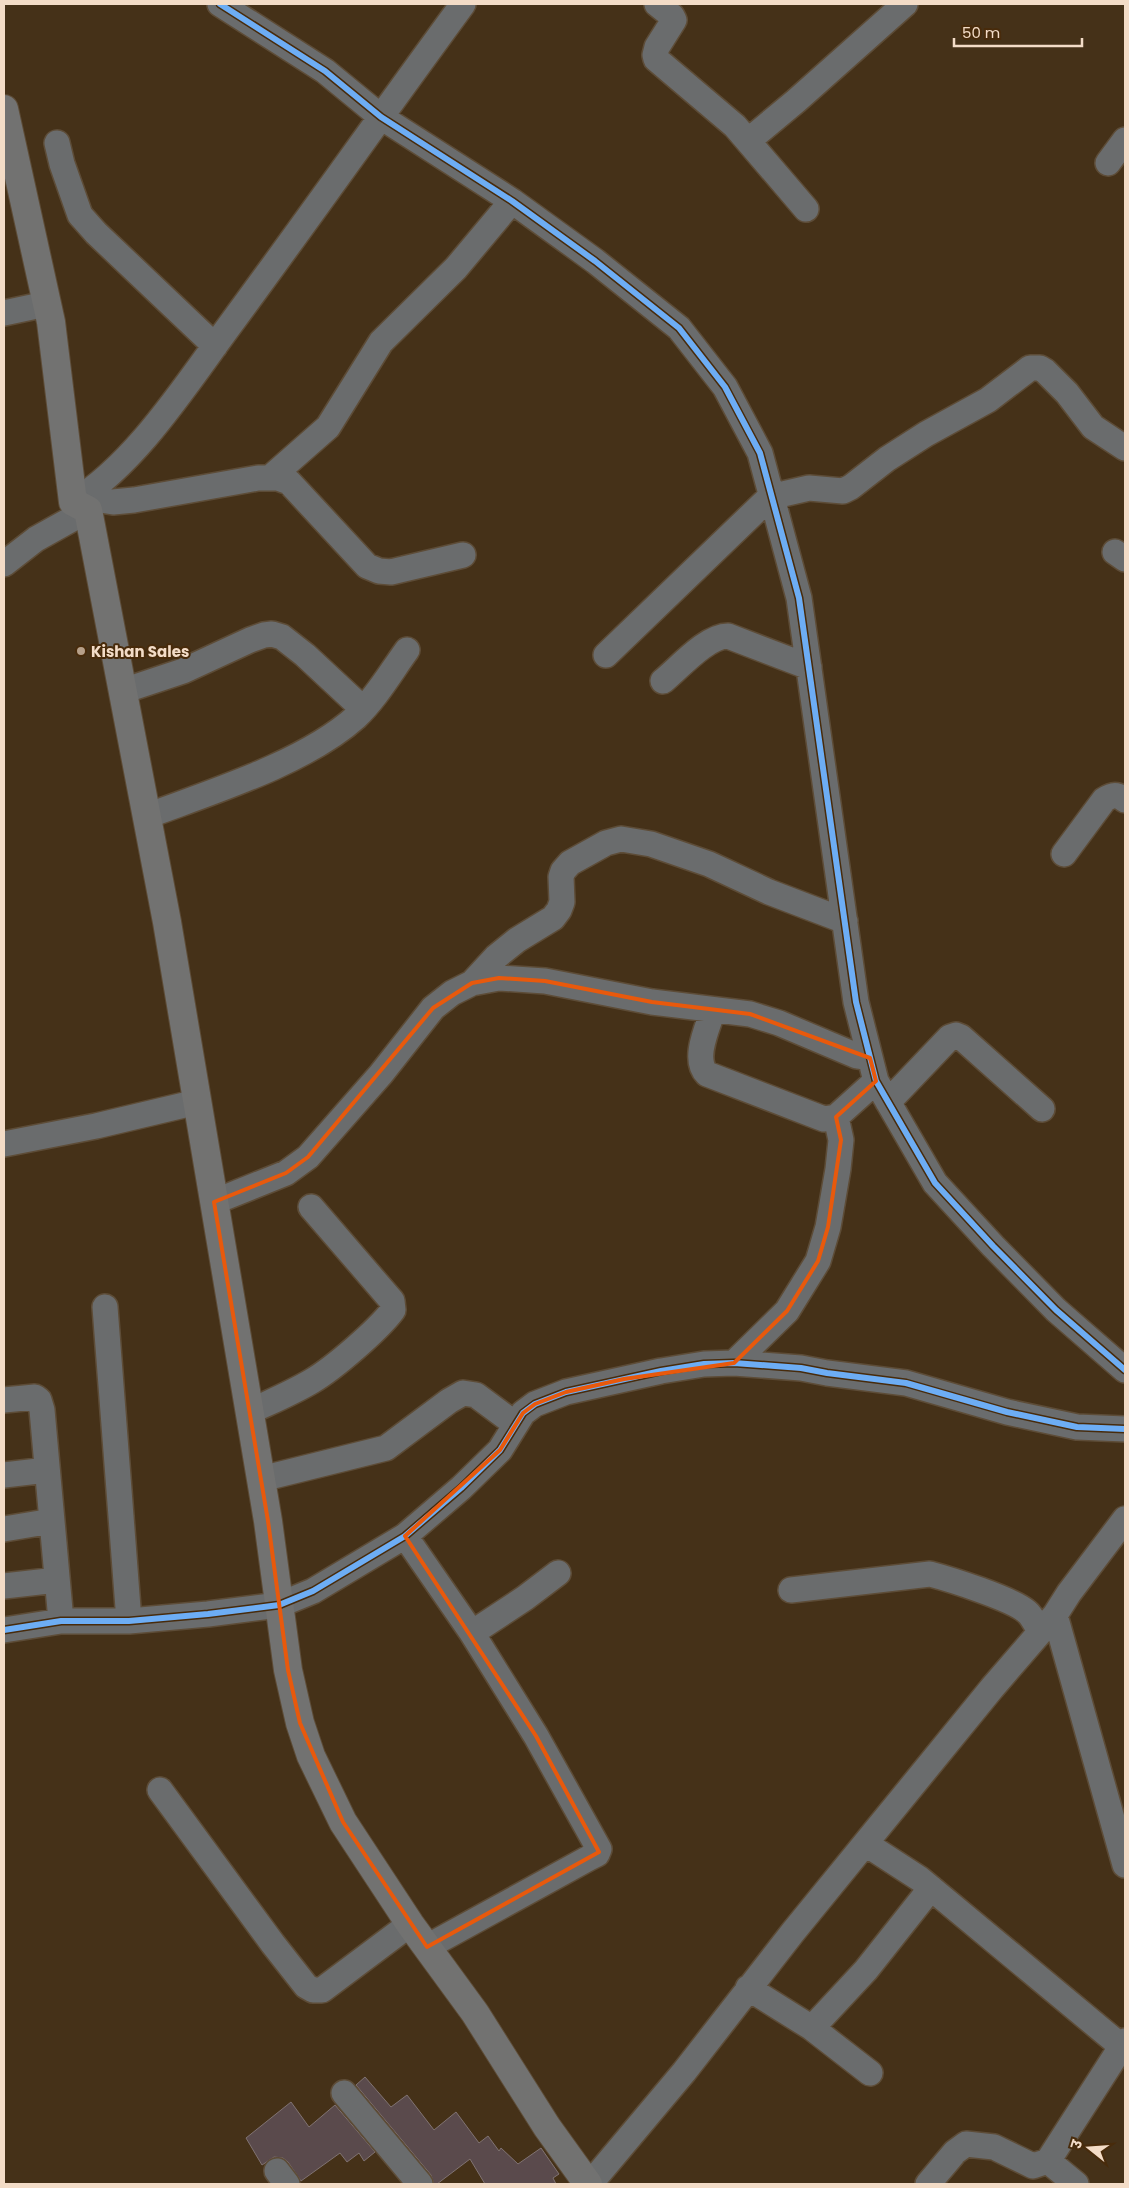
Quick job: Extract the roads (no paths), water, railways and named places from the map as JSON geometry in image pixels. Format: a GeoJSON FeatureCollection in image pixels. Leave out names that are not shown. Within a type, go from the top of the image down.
{"type":"FeatureCollection","features":[{"type":"Feature","properties":{"kind":"main road"},"geometry":{"type":"LineString","coordinates":[[4,109],[51,322],[81,503],[123,691],[167,922],[260,1479],[288,1670],[300,1723],[311,1756],[343,1822],[410,1924],[474,2013],[547,2127],[589,2184]]}},
{"type":"Feature","properties":{"kind":"street"},"geometry":{"type":"LineString","coordinates":[[220,4],[247,12],[325,71],[381,117],[512,201],[595,261],[679,328],[725,387],[760,453],[770,496],[799,598],[856,1002],[878,1080]]}},
{"type":"Feature","properties":{"kind":"street"},"geometry":{"type":"LineString","coordinates":[[4,564],[81,503],[149,433],[215,346],[463,4]]}},
{"type":"Feature","properties":{"kind":"street"},"geometry":{"type":"LineString","coordinates":[[658,4],[674,20],[655,51],[656,59],[735,126],[806,208]]}},
{"type":"Feature","properties":{"kind":"street"},"geometry":{"type":"LineString","coordinates":[[748,141],[905,4]]}},
{"type":"Feature","properties":{"kind":"street"},"geometry":{"type":"LineString","coordinates":[[1108,163],[1125,140]]}},
{"type":"Feature","properties":{"kind":"street"},"geometry":{"type":"LineString","coordinates":[[57,142],[62,164],[80,215],[96,234],[215,346]]}},
{"type":"Feature","properties":{"kind":"street"},"geometry":{"type":"LineString","coordinates":[[270,478],[328,427],[381,342],[456,268],[512,201]]}},
{"type":"Feature","properties":{"kind":"street"},"geometry":{"type":"LineString","coordinates":[[4,313],[46,304]]}},
{"type":"Feature","properties":{"kind":"street"},"geometry":{"type":"LineString","coordinates":[[606,655],[770,496],[809,488],[843,491],[926,434],[988,400],[1033,367],[1040,368],[1055,380],[1093,427],[1125,448]]}},
{"type":"Feature","properties":{"kind":"street"},"geometry":{"type":"LineString","coordinates":[[81,503],[134,500],[258,478],[278,478],[289,482],[346,546],[367,566],[379,571],[391,572],[463,555]]}},
{"type":"Feature","properties":{"kind":"street"},"geometry":{"type":"LineString","coordinates":[[123,691],[183,671],[250,640],[272,634],[282,637],[305,655],[363,709]]}},
{"type":"Feature","properties":{"kind":"street"},"geometry":{"type":"LineString","coordinates":[[663,681],[710,641],[720,636],[728,636],[809,667]]}},
{"type":"Feature","properties":{"kind":"street"},"geometry":{"type":"LineString","coordinates":[[147,816],[295,757],[328,738],[356,717],[407,650]]}},
{"type":"Feature","properties":{"kind":"street"},"geometry":{"type":"LineString","coordinates":[[1064,854],[1104,800],[1111,795],[1118,795],[1125,800]]}},
{"type":"Feature","properties":{"kind":"street"},"geometry":{"type":"LineString","coordinates":[[472,983],[496,957],[517,940],[553,918],[562,902],[561,877],[563,870],[570,863],[606,842],[621,839],[651,844],[709,864],[769,892],[845,921]]}},
{"type":"Feature","properties":{"kind":"street"},"geometry":{"type":"LineString","coordinates":[[214,1202],[286,1173],[308,1157],[380,1074],[432,1008],[452,993],[472,983],[499,978],[545,981],[652,1002],[750,1014],[779,1023],[857,1056],[878,1080],[935,1182],[1056,1310],[1125,1370]]}},
{"type":"Feature","properties":{"kind":"street"},"geometry":{"type":"LineString","coordinates":[[713,1010],[702,1051],[703,1070],[707,1074],[824,1119],[836,1117],[878,1080],[956,1035],[961,1037],[1042,1108]]}},
{"type":"Feature","properties":{"kind":"street"},"geometry":{"type":"LineString","coordinates":[[4,1144],[96,1126],[197,1102]]}},
{"type":"Feature","properties":{"kind":"street"},"geometry":{"type":"LineString","coordinates":[[734,1363],[787,1310],[818,1261],[828,1227],[838,1169],[840,1140],[836,1117]]}},
{"type":"Feature","properties":{"kind":"street"},"geometry":{"type":"LineString","coordinates":[[249,1412],[313,1381],[340,1360],[386,1319],[393,1310],[392,1301],[311,1207]]}},
{"type":"Feature","properties":{"kind":"street"},"geometry":{"type":"LineString","coordinates":[[105,1308],[129,1620]]}},
{"type":"Feature","properties":{"kind":"street"},"geometry":{"type":"LineString","coordinates":[[4,1630],[61,1621],[129,1620],[208,1614],[279,1605],[313,1591],[405,1536],[461,1488],[500,1450],[523,1413],[535,1404],[566,1392],[661,1371],[704,1364],[734,1363],[801,1368],[827,1373],[906,1382],[1077,1428],[1125,1429]]}},
{"type":"Feature","properties":{"kind":"street"},"geometry":{"type":"LineString","coordinates":[[260,1479],[386,1448],[449,1401],[463,1393],[476,1395],[515,1424]]}},
{"type":"Feature","properties":{"kind":"street"},"geometry":{"type":"LineString","coordinates":[[4,1400],[28,1396],[35,1397],[39,1400],[42,1410],[61,1621]]}},
{"type":"Feature","properties":{"kind":"street"},"geometry":{"type":"LineString","coordinates":[[4,1475],[47,1470]]}},
{"type":"Feature","properties":{"kind":"street"},"geometry":{"type":"LineString","coordinates":[[589,2184],[684,2072],[748,1988],[1047,1623],[1125,1519]]}},
{"type":"Feature","properties":{"kind":"street"},"geometry":{"type":"LineString","coordinates":[[4,1529],[52,1521]]}},
{"type":"Feature","properties":{"kind":"street"},"geometry":{"type":"LineString","coordinates":[[405,1536],[472,1633],[536,1736],[599,1848],[598,1852],[427,1947]]}},
{"type":"Feature","properties":{"kind":"street"},"geometry":{"type":"LineString","coordinates":[[472,1633],[558,1574]]}},
{"type":"Feature","properties":{"kind":"street"},"geometry":{"type":"LineString","coordinates":[[791,1590],[930,1574],[946,1578],[1008,1602],[1047,1623],[1125,1865]]}},
{"type":"Feature","properties":{"kind":"street"},"geometry":{"type":"LineString","coordinates":[[4,1586],[57,1580]]}},
{"type":"Feature","properties":{"kind":"street"},"geometry":{"type":"LineString","coordinates":[[160,1790],[273,1944],[306,1986],[313,1990],[322,1990],[410,1924]]}},
{"type":"Feature","properties":{"kind":"street"},"geometry":{"type":"LineString","coordinates":[[866,1844],[931,1888],[1123,2044],[1048,2161],[1033,2166],[994,2147],[966,2144],[955,2152],[928,2184]]}},
{"type":"Feature","properties":{"kind":"street"},"geometry":{"type":"LineString","coordinates":[[812,2028],[866,1970],[931,1888]]}},
{"type":"Feature","properties":{"kind":"street"},"geometry":{"type":"LineString","coordinates":[[748,1988],[812,2028],[870,2073]]}},
{"type":"Feature","properties":{"kind":"street"},"geometry":{"type":"LineString","coordinates":[[344,2093],[420,2184]]}},
{"type":"Feature","properties":{"kind":"street"},"geometry":{"type":"LineString","coordinates":[[1048,2161],[1076,2184]]}},
{"type":"Feature","properties":{"kind":"place","name":"Kishan Sales"},"geometry":{"type":"Point","coordinates":[81,651]}}]}
